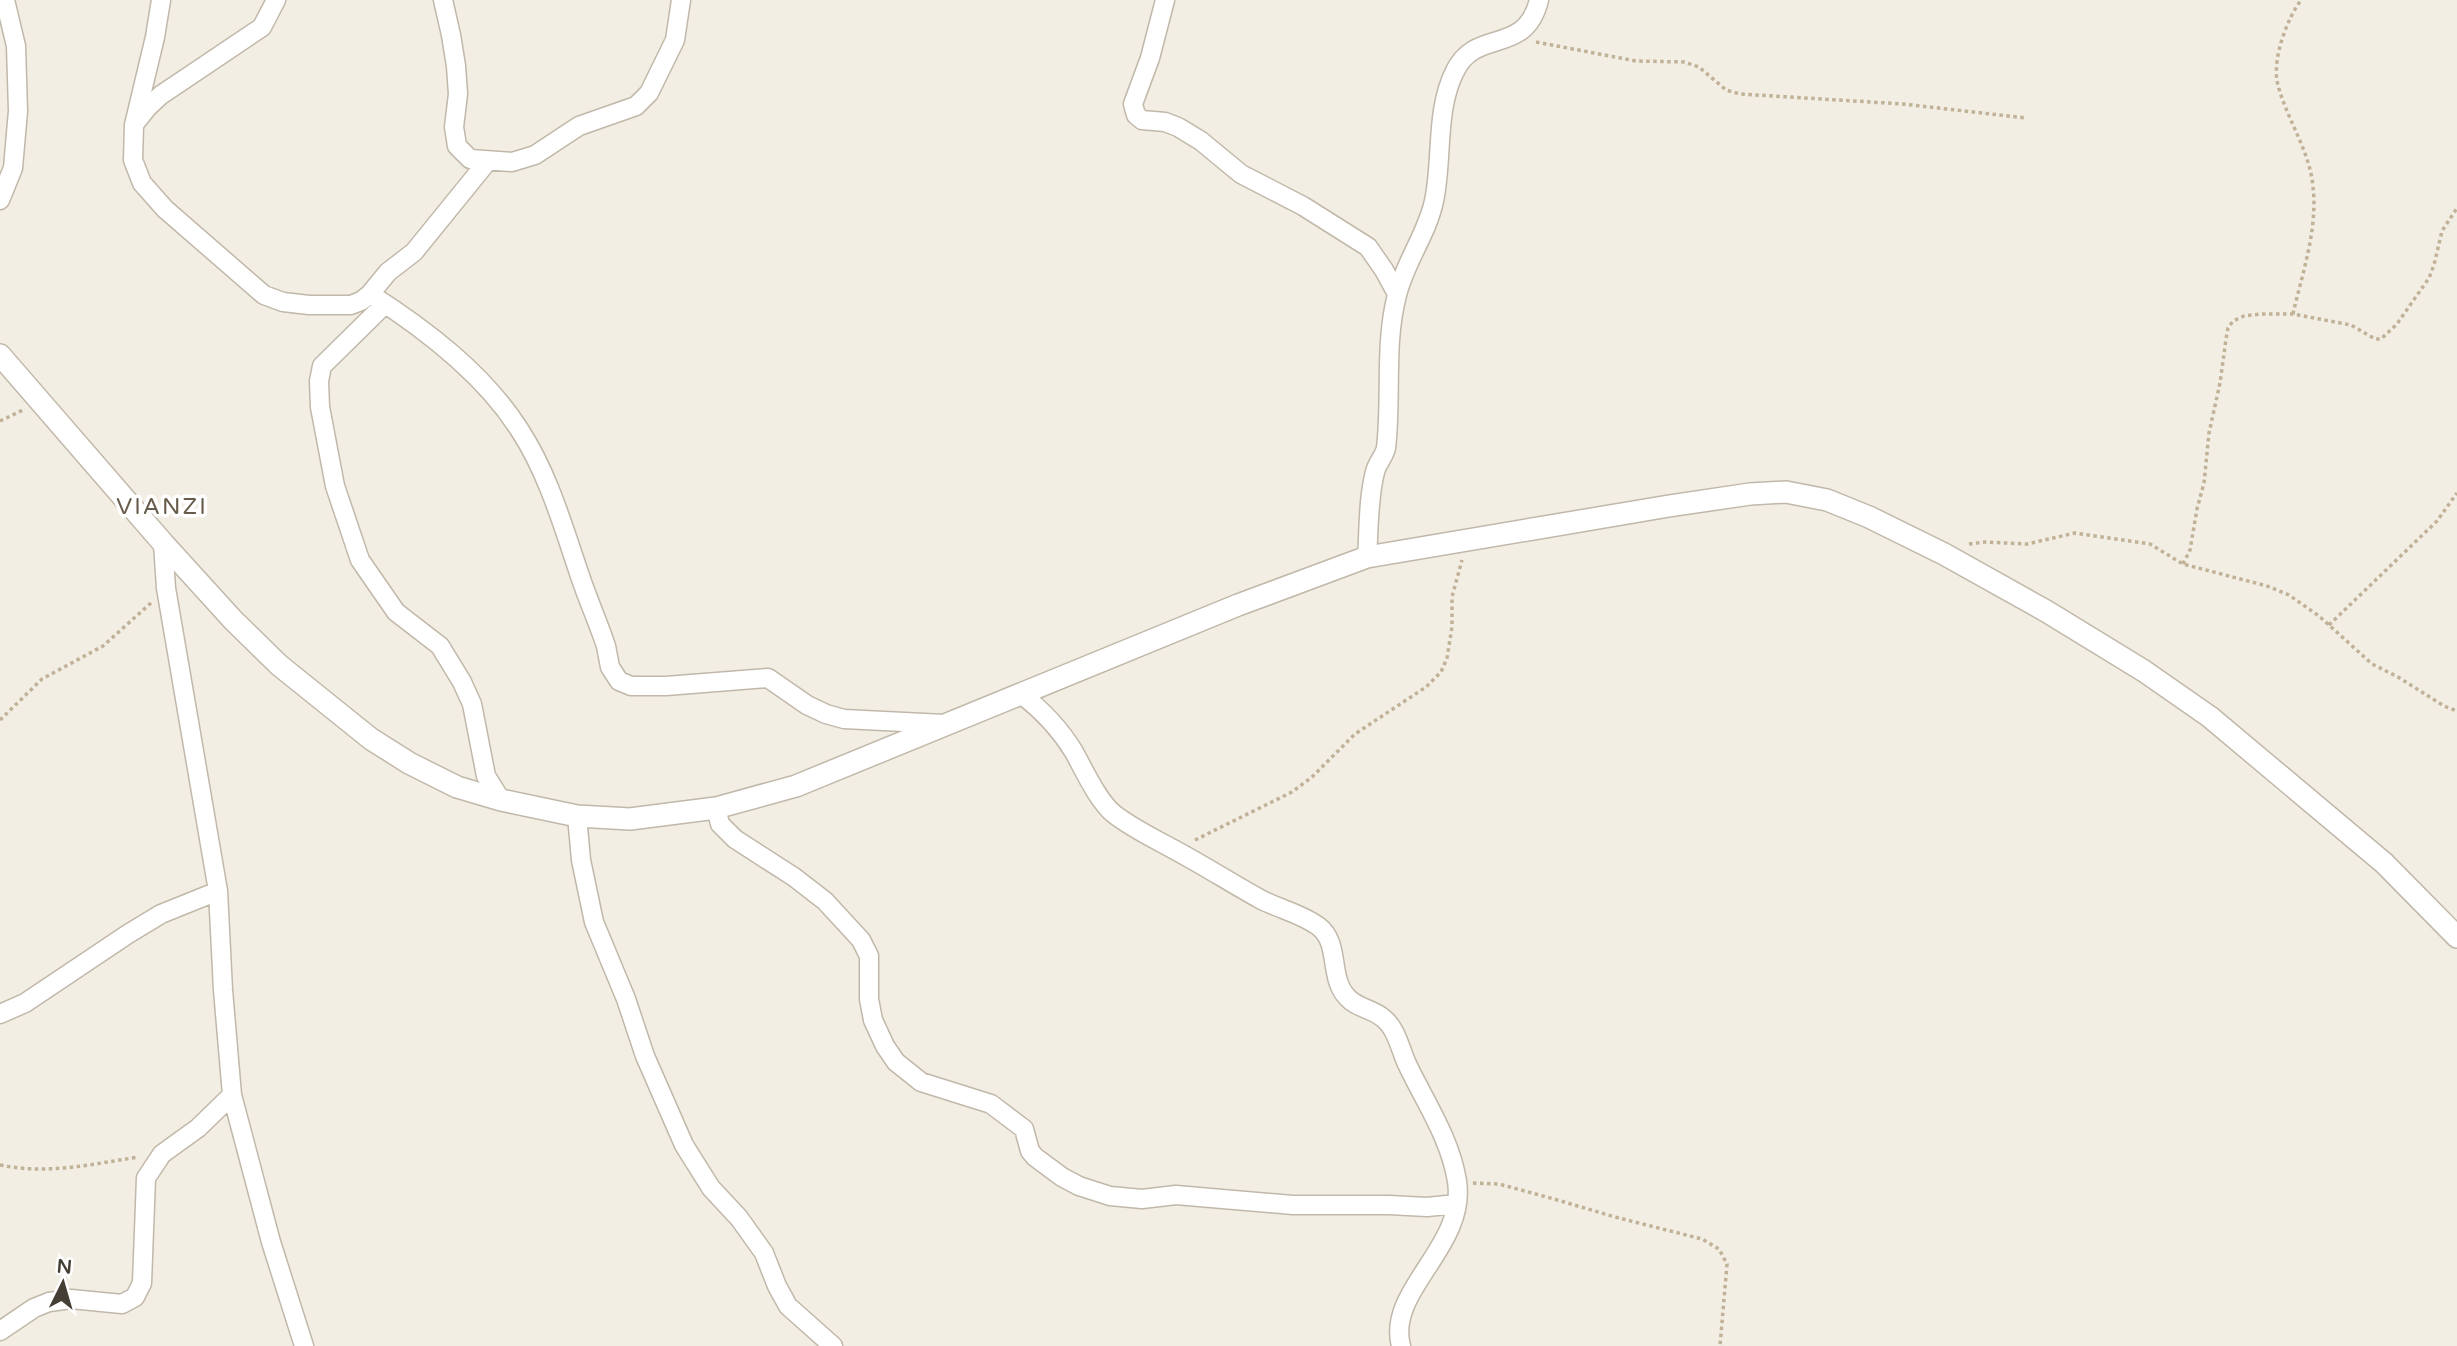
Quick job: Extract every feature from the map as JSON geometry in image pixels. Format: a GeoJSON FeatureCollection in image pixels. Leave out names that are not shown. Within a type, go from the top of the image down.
{"type":"FeatureCollection","features":[{"type":"Feature","properties":{"kind":"street"},"geometry":{"type":"LineString","coordinates":[[0,200],[13,168],[18,111],[16,46],[5,0]]}},
{"type":"Feature","properties":{"kind":"street"},"geometry":{"type":"LineString","coordinates":[[161,0],[134,125],[133,160],[142,183],[199,240],[264,295],[283,302],[330,305],[377,299],[420,328],[470,371],[518,427],[533,452],[560,516],[606,646],[610,667],[619,681],[631,686],[666,686],[768,678],[807,705],[844,719],[948,724]]}},
{"type":"Feature","properties":{"kind":"street"},"geometry":{"type":"LineString","coordinates":[[134,125],[162,95],[262,27],[276,0]]}},
{"type":"Feature","properties":{"kind":"street"},"geometry":{"type":"LineString","coordinates":[[443,0],[456,65],[458,94],[454,127],[457,146],[470,159],[487,162],[512,162],[535,155],[579,126],[636,106],[649,93],[676,40],[681,0]]}},
{"type":"Feature","properties":{"kind":"street"},"geometry":{"type":"LineString","coordinates":[[1165,0],[1150,58],[1133,104],[1136,115],[1142,120],[1165,122],[1178,127],[1241,174],[1303,206],[1360,241],[1368,247],[1397,294]]}},
{"type":"Feature","properties":{"kind":"street"},"geometry":{"type":"LineString","coordinates":[[1367,556],[1375,470],[1385,452],[1391,333],[1397,294],[1431,218],[1438,183],[1442,126],[1449,86],[1455,69],[1465,55],[1481,45],[1518,35],[1529,23],[1539,0]]}},
{"type":"Feature","properties":{"kind":"street"},"geometry":{"type":"LineString","coordinates":[[487,162],[414,252],[388,272],[377,299],[322,366],[319,381],[320,407],[335,486],[360,560],[396,612],[440,646],[462,682],[472,704],[486,776],[501,800]]}},
{"type":"Feature","properties":{"kind":"street"},"geometry":{"type":"LineString","coordinates":[[0,355],[163,543],[233,620],[279,665],[371,739],[409,763],[457,787],[501,800],[577,816],[629,819],[716,808],[796,786],[1238,605],[1367,556],[1696,502],[1786,492],[1827,500],[1869,517],[1944,554],[2057,617],[2144,671],[2210,717],[2384,863],[2457,937]]}},
{"type":"Feature","properties":{"kind":"street"},"geometry":{"type":"LineString","coordinates":[[163,543],[166,588],[218,891],[232,1095],[271,1242],[304,1346]]}},
{"type":"Feature","properties":{"kind":"street"},"geometry":{"type":"LineString","coordinates":[[1021,694],[1050,719],[1072,748],[1111,812],[1139,831],[1262,901],[1320,927],[1331,940],[1339,983],[1346,997],[1383,1017],[1394,1031],[1407,1064],[1441,1129],[1457,1183],[1453,1223],[1439,1252],[1416,1283],[1406,1303],[1396,1344]]}},
{"type":"Feature","properties":{"kind":"street"},"geometry":{"type":"LineString","coordinates":[[716,808],[720,824],[735,839],[794,877],[825,901],[860,940],[869,956],[869,999],[873,1020],[884,1046],[896,1062],[921,1082],[991,1104],[1024,1129],[1030,1151],[1035,1157],[1070,1181],[1110,1196],[1142,1199],[1176,1195],[1293,1205],[1427,1207],[1456,1204]]}},
{"type":"Feature","properties":{"kind":"street"},"geometry":{"type":"LineString","coordinates":[[577,816],[580,860],[594,922],[684,1145],[711,1188],[764,1253],[788,1306],[833,1346]]}},
{"type":"Feature","properties":{"kind":"street"},"geometry":{"type":"LineString","coordinates":[[0,1014],[25,1003],[161,914],[218,891]]}},
{"type":"Feature","properties":{"kind":"street"},"geometry":{"type":"LineString","coordinates":[[0,1331],[34,1308],[49,1302],[71,1299],[122,1304],[135,1297],[142,1283],[146,1178],[162,1154],[198,1128],[232,1095]]}},
{"type":"Feature","properties":{"kind":"path"},"geometry":{"type":"LineString","coordinates":[[2293,314],[2312,222],[2314,187],[2277,79],[2279,51],[2289,17],[2301,0]]}},
{"type":"Feature","properties":{"kind":"path"},"geometry":{"type":"LineString","coordinates":[[1518,35],[1525,40],[1586,53],[1636,61],[1684,62],[1699,67],[1726,90],[1740,94],[1903,104],[2026,118]]}},
{"type":"Feature","properties":{"kind":"path"},"geometry":{"type":"LineString","coordinates":[[2183,564],[2190,550],[2204,482],[2208,433],[2220,383],[2228,328],[2233,321],[2244,316],[2293,314],[2351,325],[2375,339],[2381,339],[2397,324],[2429,278],[2442,231],[2457,208]]}},
{"type":"Feature","properties":{"kind":"path"},"geometry":{"type":"LineString","coordinates":[[2329,625],[2437,521],[2457,493]]}},
{"type":"Feature","properties":{"kind":"path"},"geometry":{"type":"LineString","coordinates":[[1944,554],[1970,544],[2027,544],[2075,533],[2150,544],[2183,564],[2267,586],[2290,595],[2329,625],[2372,664],[2457,711]]}},
{"type":"Feature","properties":{"kind":"path"},"geometry":{"type":"LineString","coordinates":[[1174,849],[1292,792],[1312,777],[1355,734],[1426,687],[1441,671],[1447,658],[1455,580],[1461,561],[1479,537]]}},
{"type":"Feature","properties":{"kind":"path"},"geometry":{"type":"LineString","coordinates":[[0,720],[42,679],[103,646],[166,588]]}},
{"type":"Feature","properties":{"kind":"path"},"geometry":{"type":"LineString","coordinates":[[0,1165],[24,1170],[66,1169],[162,1154]]}},
{"type":"Feature","properties":{"kind":"path"},"geometry":{"type":"LineString","coordinates":[[1457,1183],[1499,1184],[1702,1239],[1719,1249],[1727,1264],[1720,1346]]}},
{"type":"Feature","properties":{"kind":"district","name":"VIANZI"},"geometry":{"type":"Point","coordinates":[162,506]}}]}
